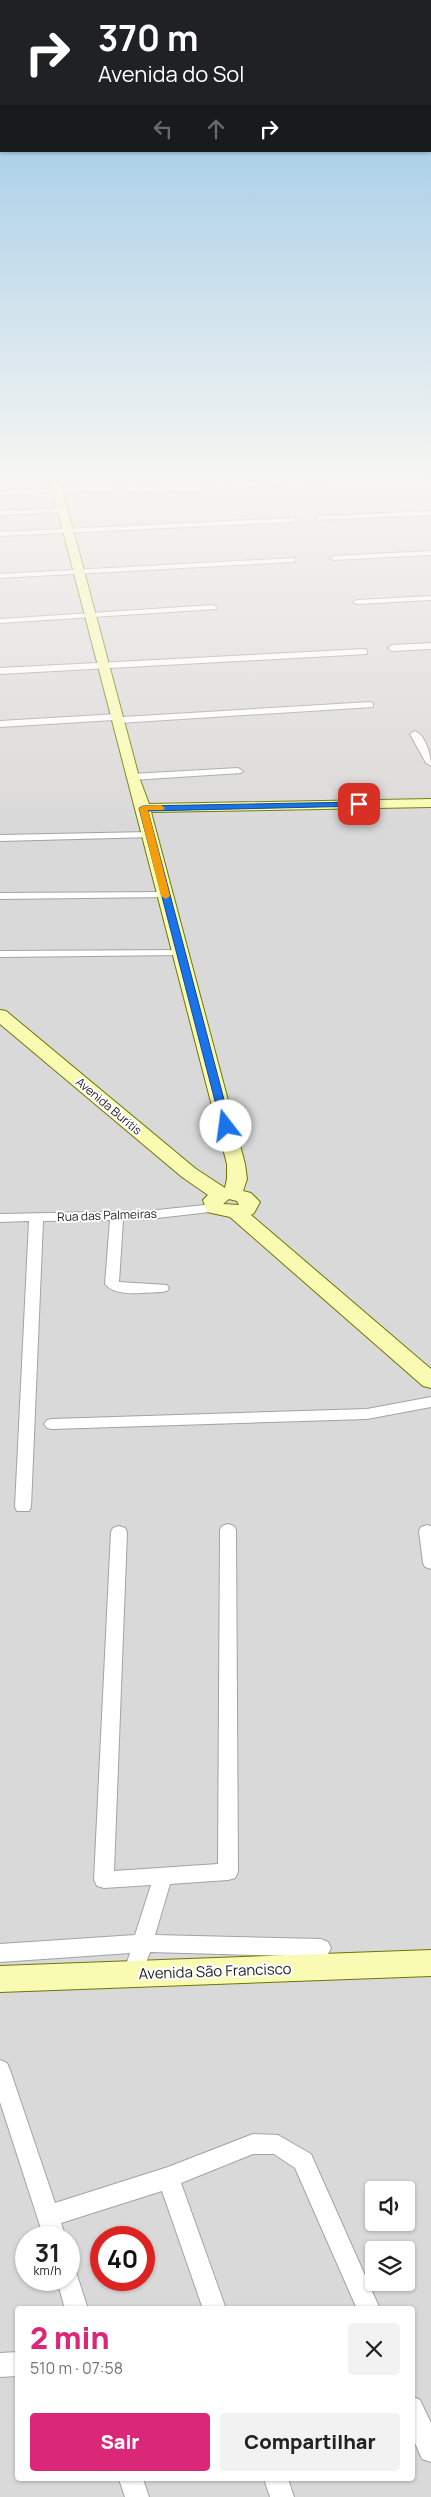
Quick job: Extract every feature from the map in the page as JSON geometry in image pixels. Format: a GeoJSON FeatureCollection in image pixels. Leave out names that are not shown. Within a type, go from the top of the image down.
{"type":"FeatureCollection","features":[{"type":"Feature","properties":{"kind":"street"},"geometry":{"type":"LineString","coordinates":[[86,594],[132,777],[143,808],[236,1164],[237,1179],[226,1202]]}},
{"type":"Feature","properties":{"kind":"street"},"geometry":{"type":"LineString","coordinates":[[357,602],[431,598]]}},
{"type":"Feature","properties":{"kind":"street"},"geometry":{"type":"LineString","coordinates":[[0,622],[213,607]]}},
{"type":"Feature","properties":{"kind":"street"},"geometry":{"type":"LineString","coordinates":[[392,648],[431,646]]}},
{"type":"Feature","properties":{"kind":"street"},"geometry":{"type":"LineString","coordinates":[[0,671],[364,652]]}},
{"type":"Feature","properties":{"kind":"street"},"geometry":{"type":"LineString","coordinates":[[0,724],[370,705]]}},
{"type":"Feature","properties":{"kind":"street"},"geometry":{"type":"LineString","coordinates":[[415,734],[431,763]]}},
{"type":"Feature","properties":{"kind":"street"},"geometry":{"type":"LineString","coordinates":[[132,777],[238,771]]}},
{"type":"Feature","properties":{"kind":"street"},"geometry":{"type":"LineString","coordinates":[[143,808],[431,803]]}},
{"type":"Feature","properties":{"kind":"street"},"geometry":{"type":"LineString","coordinates":[[0,838],[150,835]]}},
{"type":"Feature","properties":{"kind":"street"},"geometry":{"type":"LineString","coordinates":[[0,896],[165,895]]}},
{"type":"Feature","properties":{"kind":"street"},"geometry":{"type":"LineString","coordinates":[[0,954],[180,953]]}},
{"type":"Feature","properties":{"kind":"street","name":"Avenida Buritis"},"geometry":{"type":"LineString","coordinates":[[0,1015],[189,1174],[226,1202],[431,1381]]}},
{"type":"Feature","properties":{"kind":"street","name":"Rua das Palmeiras"},"geometry":{"type":"LineString","coordinates":[[0,1218],[117,1215],[226,1202]]}},
{"type":"Feature","properties":{"kind":"street"},"geometry":{"type":"LineString","coordinates":[[117,1215],[112,1284],[120,1288],[162,1288]]}},
{"type":"Feature","properties":{"kind":"street"},"geometry":{"type":"LineString","coordinates":[[23,1507],[36,1217]]}},
{"type":"Feature","properties":{"kind":"street"},"geometry":{"type":"LineString","coordinates":[[52,1424],[367,1414],[431,1402]]}},
{"type":"Feature","properties":{"kind":"street"},"geometry":{"type":"LineString","coordinates":[[119,1532],[104,1880],[228,1872],[228,1530]]}},
{"type":"Feature","properties":{"kind":"street"},"geometry":{"type":"LineString","coordinates":[[427,1532],[431,1563]]}},
{"type":"Feature","properties":{"kind":"street"},"geometry":{"type":"LineString","coordinates":[[133,1974],[163,1876]]}},
{"type":"Feature","properties":{"kind":"street"},"geometry":{"type":"LineString","coordinates":[[0,1953],[142,1943],[321,1948]]}},
{"type":"Feature","properties":{"kind":"street","name":"Avenida São Francisco"},"geometry":{"type":"LineString","coordinates":[[0,1979],[431,1963]]}},
{"type":"Feature","properties":{"kind":"street"},"geometry":{"type":"LineString","coordinates":[[0,2070],[51,2226]]}},
{"type":"Feature","properties":{"kind":"street"},"geometry":{"type":"LineString","coordinates":[[48,2216],[168,2178],[253,2144],[269,2143],[291,2152],[303,2161],[367,2306]]}},
{"type":"Feature","properties":{"kind":"street"},"geometry":{"type":"LineString","coordinates":[[168,2178],[214,2306]]}},
{"type":"Feature","properties":{"kind":"street"},"geometry":{"type":"LineString","coordinates":[[71,2291],[76,2306]]}},
{"type":"Feature","properties":{"kind":"street"},"geometry":{"type":"LineString","coordinates":[[0,2364],[15,2364]]}},
{"type":"Feature","properties":{"kind":"street"},"geometry":{"type":"LineString","coordinates":[[415,2415],[431,2450]]}},
{"type":"Feature","properties":{"kind":"street"},"geometry":{"type":"LineString","coordinates":[[132,2481],[137,2497]]}},
{"type":"Feature","properties":{"kind":"street"},"geometry":{"type":"LineString","coordinates":[[277,2481],[282,2497]]}},
{"type":"Feature","properties":{"kind":"shaded area"},"geometry":{"type":"Polygon","coordinates":[[[0,594],[431,594],[431,2497],[0,2497],[0,594]]]}},
{"type":"Feature","properties":{"kind":"slow traffic"},"geometry":{"type":"LineString","coordinates":[[161,808],[143,808],[166,896]]}},
{"type":"Feature","properties":{"kind":"route"},"geometry":{"type":"LineString","coordinates":[[226,1126],[143,808],[359,804]]}}]}
